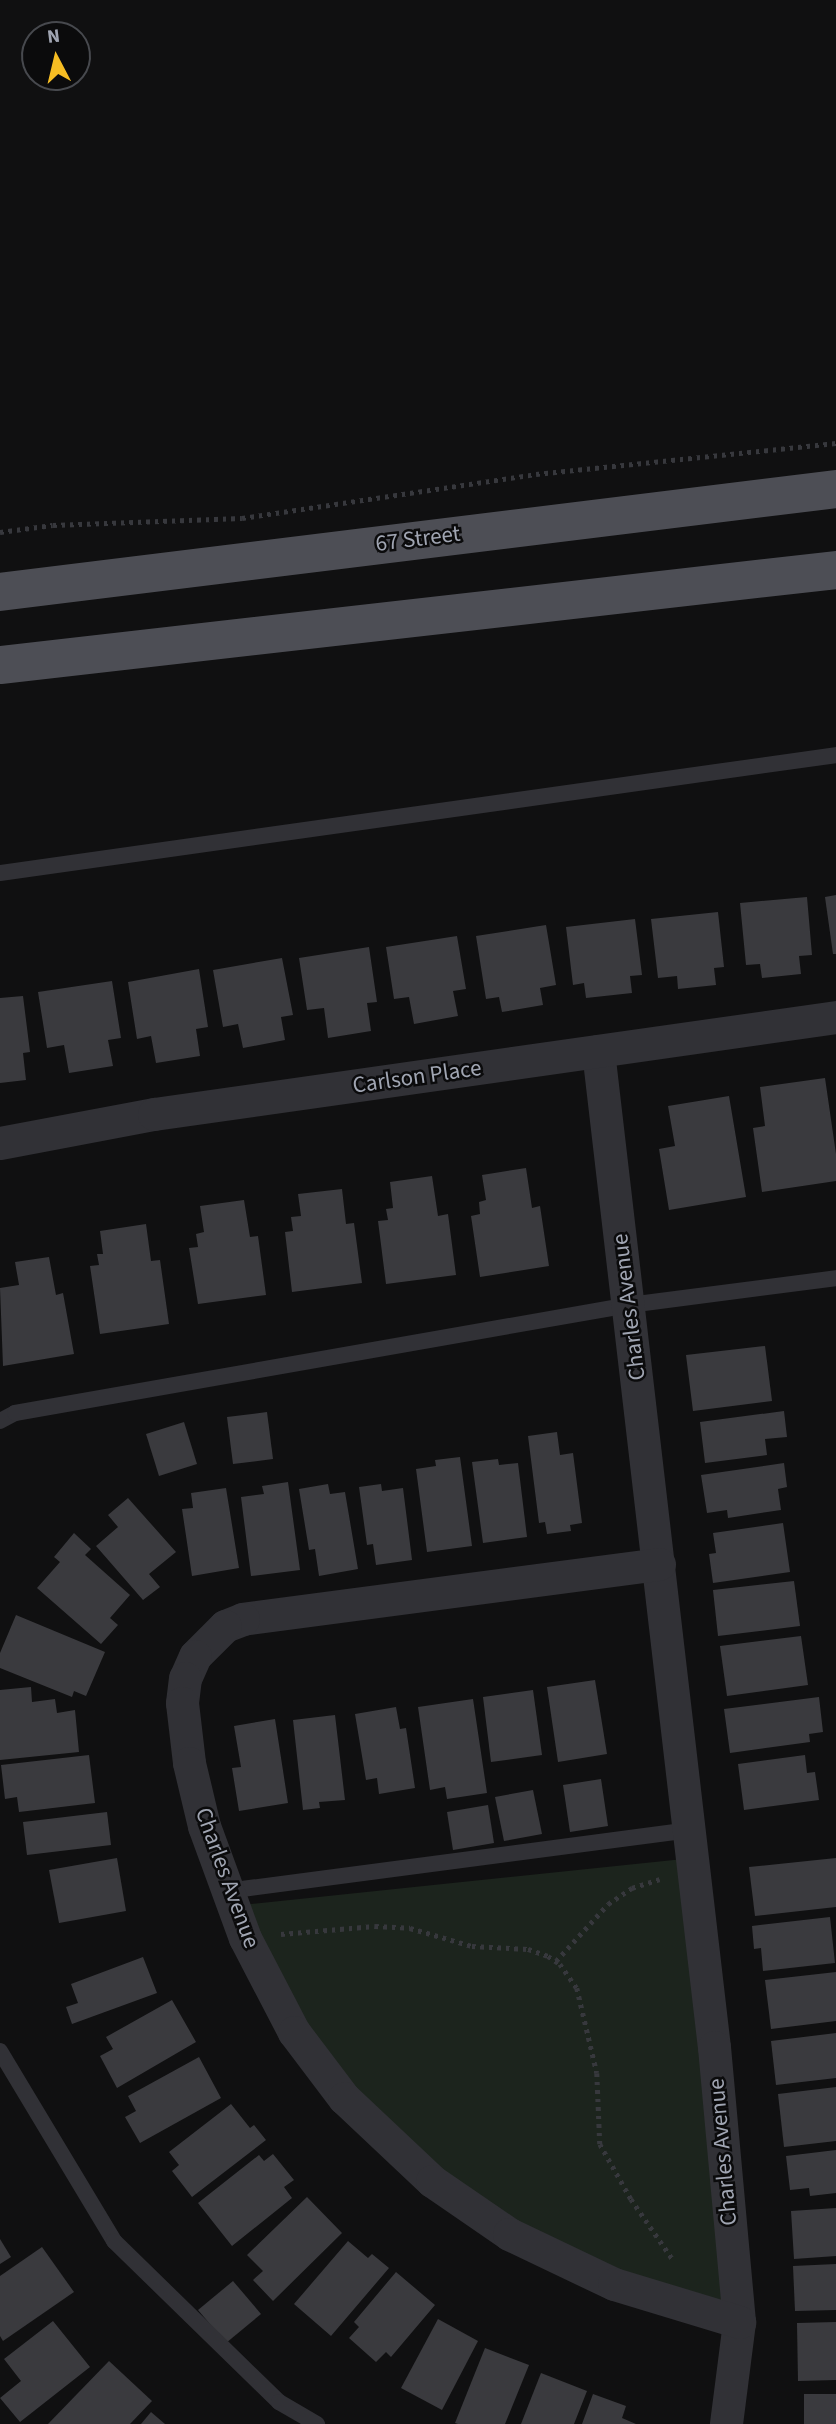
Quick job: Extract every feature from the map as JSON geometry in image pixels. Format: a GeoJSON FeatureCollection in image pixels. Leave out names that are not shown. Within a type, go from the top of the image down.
{"type":"FeatureCollection","features":[{"type":"Feature","properties":{"kind":"main road","name":"67 Street"},"geometry":{"type":"LineString","coordinates":[[0,592],[836,489]]}},
{"type":"Feature","properties":{"kind":"main road"},"geometry":{"type":"LineString","coordinates":[[0,665],[836,570]]}},
{"type":"Feature","properties":{"kind":"street","name":"Carlson Place"},"geometry":{"type":"LineString","coordinates":[[0,1143],[154,1114],[836,1017]]}},
{"type":"Feature","properties":{"kind":"street","name":"Charles Avenue"},"geometry":{"type":"LineString","coordinates":[[598,1051],[695,1872],[739,2322],[726,2424]]}},
{"type":"Feature","properties":{"kind":"street","name":"Charles Avenue"},"geometry":{"type":"LineString","coordinates":[[659,1564],[243,1619],[225,1626],[195,1656],[185,1678],[182,1703],[189,1763],[204,1826],[246,1938],[294,2032],[344,2098],[432,2180],[509,2234],[614,2284],[739,2322]]}},
{"type":"Feature","properties":{"kind":"lane"},"geometry":{"type":"LineString","coordinates":[[0,873],[836,755]]}},
{"type":"Feature","properties":{"kind":"lane"},"geometry":{"type":"LineString","coordinates":[[0,1421],[15,1413],[629,1305],[836,1278]]}},
{"type":"Feature","properties":{"kind":"lane"},"geometry":{"type":"LineString","coordinates":[[227,1891],[690,1830]]}},
{"type":"Feature","properties":{"kind":"lane"},"geometry":{"type":"LineString","coordinates":[[0,2052],[114,2241],[279,2402],[317,2424]]}},
{"type":"Feature","properties":{"kind":"path"},"geometry":{"type":"LineString","coordinates":[[0,532],[53,525],[242,518],[537,474],[836,443]]}},
{"type":"Feature","properties":{"kind":"path"},"geometry":{"type":"LineString","coordinates":[[556,1961],[608,1904],[632,1888],[649,1881],[695,1872]]}},
{"type":"Feature","properties":{"kind":"path"},"geometry":{"type":"LineString","coordinates":[[246,1938],[375,1926],[410,1928],[471,1946],[528,1949],[556,1961],[570,1975],[577,1988],[597,2073],[600,2144],[631,2199],[674,2261]]}},
{"type":"Feature","properties":{"kind":"shaded area"},"geometry":{"type":"Polygon","coordinates":[[[693,1858],[739,2322],[509,2234],[344,2098],[233,1906],[693,1858]]]}},
{"type":"Feature","properties":{"kind":"building"},"geometry":{"type":"Polygon","coordinates":[[[836,895],[836,954],[833,954],[825,897],[836,895]]]}},
{"type":"Feature","properties":{"kind":"building"},"geometry":{"type":"Polygon","coordinates":[[[807,897],[812,955],[799,956],[801,974],[762,978],[760,964],[746,965],[740,903],[807,897]]]}},
{"type":"Feature","properties":{"kind":"building"},"geometry":{"type":"Polygon","coordinates":[[[718,912],[724,967],[714,968],[716,985],[678,989],[677,976],[658,978],[651,919],[718,912]]]}},
{"type":"Feature","properties":{"kind":"building"},"geometry":{"type":"Polygon","coordinates":[[[635,919],[642,975],[630,976],[632,993],[586,998],[584,983],[573,985],[566,927],[635,919]]]}},
{"type":"Feature","properties":{"kind":"building"},"geometry":{"type":"Polygon","coordinates":[[[546,925],[556,985],[540,988],[543,1005],[502,1012],[499,997],[486,999],[476,936],[546,925]]]}},
{"type":"Feature","properties":{"kind":"building"},"geometry":{"type":"Polygon","coordinates":[[[457,936],[466,989],[453,991],[458,1016],[414,1024],[409,997],[394,999],[386,947],[457,936]]]}},
{"type":"Feature","properties":{"kind":"building"},"geometry":{"type":"Polygon","coordinates":[[[369,947],[377,1002],[367,1003],[371,1031],[328,1038],[324,1008],[307,1010],[299,958],[369,947]]]}},
{"type":"Feature","properties":{"kind":"building"},"geometry":{"type":"Polygon","coordinates":[[[282,958],[293,1015],[281,1017],[285,1040],[243,1048],[238,1024],[223,1027],[213,970],[282,958]]]}},
{"type":"Feature","properties":{"kind":"building"},"geometry":{"type":"Polygon","coordinates":[[[199,969],[208,1027],[196,1029],[200,1056],[156,1063],[151,1036],[137,1039],[128,982],[199,969]]]}},
{"type":"Feature","properties":{"kind":"building"},"geometry":{"type":"Polygon","coordinates":[[[112,981],[121,1038],[108,1040],[113,1066],[69,1073],[64,1045],[47,1048],[38,992],[112,981]]]}},
{"type":"Feature","properties":{"kind":"building"},"geometry":{"type":"Polygon","coordinates":[[[23,996],[30,1052],[23,1053],[26,1080],[0,1083],[0,998],[23,996]]]}},
{"type":"Feature","properties":{"kind":"building"},"geometry":{"type":"Polygon","coordinates":[[[825,1078],[836,1154],[836,1181],[762,1192],[753,1128],[765,1126],[760,1087],[825,1078]]]}},
{"type":"Feature","properties":{"kind":"building"},"geometry":{"type":"Polygon","coordinates":[[[729,1096],[746,1197],[669,1210],[659,1149],[675,1146],[668,1106],[729,1096]]]}},
{"type":"Feature","properties":{"kind":"building"},"geometry":{"type":"Polygon","coordinates":[[[526,1168],[532,1208],[540,1206],[549,1266],[480,1277],[471,1216],[480,1214],[479,1202],[486,1200],[482,1175],[526,1168]]]}},
{"type":"Feature","properties":{"kind":"building"},"geometry":{"type":"Polygon","coordinates":[[[432,1176],[438,1216],[448,1214],[456,1275],[386,1284],[378,1221],[388,1220],[386,1209],[393,1208],[390,1182],[432,1176]]]}},
{"type":"Feature","properties":{"kind":"building"},"geometry":{"type":"Polygon","coordinates":[[[342,1189],[346,1224],[354,1223],[362,1283],[292,1292],[285,1232],[293,1231],[291,1217],[301,1216],[298,1194],[342,1189]]]}},
{"type":"Feature","properties":{"kind":"building"},"geometry":{"type":"Polygon","coordinates":[[[244,1200],[250,1237],[258,1236],[266,1295],[198,1304],[189,1248],[198,1247],[196,1234],[204,1232],[200,1206],[244,1200]]]}},
{"type":"Feature","properties":{"kind":"building"},"geometry":{"type":"Polygon","coordinates":[[[146,1224],[151,1261],[160,1260],[169,1324],[100,1334],[90,1266],[99,1265],[97,1254],[103,1254],[100,1231],[146,1224]]]}},
{"type":"Feature","properties":{"kind":"building"},"geometry":{"type":"Polygon","coordinates":[[[49,1257],[56,1295],[63,1293],[74,1354],[3,1366],[0,1288],[19,1285],[15,1262],[49,1257]]]}},
{"type":"Feature","properties":{"kind":"building"},"geometry":{"type":"Polygon","coordinates":[[[765,1346],[772,1401],[693,1411],[686,1355],[765,1346]]]}},
{"type":"Feature","properties":{"kind":"building"},"geometry":{"type":"Polygon","coordinates":[[[784,1411],[787,1437],[765,1439],[767,1455],[705,1463],[700,1422],[784,1411]]]}},
{"type":"Feature","properties":{"kind":"building"},"geometry":{"type":"Polygon","coordinates":[[[267,1412],[273,1459],[233,1464],[227,1417],[267,1412]]]}},
{"type":"Feature","properties":{"kind":"building"},"geometry":{"type":"Polygon","coordinates":[[[184,1422],[197,1464],[159,1476],[146,1434],[184,1422]]]}},
{"type":"Feature","properties":{"kind":"building"},"geometry":{"type":"Polygon","coordinates":[[[557,1432],[560,1455],[573,1453],[582,1523],[570,1525],[571,1531],[547,1534],[545,1522],[539,1523],[528,1436],[557,1432]]]}},
{"type":"Feature","properties":{"kind":"building"},"geometry":{"type":"Polygon","coordinates":[[[460,1457],[472,1546],[427,1552],[416,1469],[436,1466],[435,1460],[460,1457]]]}},
{"type":"Feature","properties":{"kind":"building"},"geometry":{"type":"Polygon","coordinates":[[[498,1459],[499,1465],[518,1463],[527,1537],[483,1543],[472,1462],[498,1459]]]}},
{"type":"Feature","properties":{"kind":"building"},"geometry":{"type":"Polygon","coordinates":[[[784,1463],[787,1487],[778,1489],[781,1510],[728,1518],[727,1510],[707,1513],[701,1475],[784,1463]]]}},
{"type":"Feature","properties":{"kind":"building"},"geometry":{"type":"Polygon","coordinates":[[[288,1482],[300,1570],[251,1576],[241,1497],[264,1494],[262,1486],[288,1482]]]}},
{"type":"Feature","properties":{"kind":"building"},"geometry":{"type":"Polygon","coordinates":[[[328,1484],[330,1494],[345,1492],[358,1569],[319,1576],[315,1549],[309,1550],[299,1489],[328,1484]]]}},
{"type":"Feature","properties":{"kind":"building"},"geometry":{"type":"Polygon","coordinates":[[[381,1484],[382,1491],[403,1488],[412,1560],[376,1565],[373,1544],[367,1545],[359,1487],[381,1484]]]}},
{"type":"Feature","properties":{"kind":"building"},"geometry":{"type":"Polygon","coordinates":[[[226,1488],[239,1568],[192,1576],[182,1509],[193,1508],[191,1493],[226,1488]]]}},
{"type":"Feature","properties":{"kind":"building"},"geometry":{"type":"Polygon","coordinates":[[[128,1498],[176,1552],[149,1574],[160,1587],[143,1600],[96,1546],[118,1527],[108,1515],[128,1498]]]}},
{"type":"Feature","properties":{"kind":"building"},"geometry":{"type":"Polygon","coordinates":[[[783,1523],[790,1572],[713,1583],[709,1554],[716,1553],[713,1533],[783,1523]]]}},
{"type":"Feature","properties":{"kind":"building"},"geometry":{"type":"Polygon","coordinates":[[[74,1533],[91,1549],[85,1555],[130,1595],[110,1618],[118,1625],[101,1644],[37,1588],[60,1562],[54,1557],[74,1533]]]}},
{"type":"Feature","properties":{"kind":"building"},"geometry":{"type":"Polygon","coordinates":[[[794,1581],[800,1626],[718,1636],[713,1590],[794,1581]]]}},
{"type":"Feature","properties":{"kind":"building"},"geometry":{"type":"Polygon","coordinates":[[[16,1615],[105,1652],[86,1696],[74,1691],[72,1697],[0,1668],[0,1653],[16,1615]]]}},
{"type":"Feature","properties":{"kind":"building"},"geometry":{"type":"Polygon","coordinates":[[[801,1636],[808,1685],[727,1696],[720,1646],[801,1636]]]}},
{"type":"Feature","properties":{"kind":"building"},"geometry":{"type":"Polygon","coordinates":[[[595,1680],[607,1754],[558,1762],[547,1687],[595,1680]]]}},
{"type":"Feature","properties":{"kind":"building"},"geometry":{"type":"Polygon","coordinates":[[[31,1687],[32,1702],[55,1699],[57,1713],[75,1710],[79,1752],[0,1760],[0,1690],[31,1687]]]}},
{"type":"Feature","properties":{"kind":"building"},"geometry":{"type":"Polygon","coordinates":[[[533,1690],[542,1755],[491,1762],[483,1697],[533,1690]]]}},
{"type":"Feature","properties":{"kind":"building"},"geometry":{"type":"Polygon","coordinates":[[[819,1697],[823,1732],[809,1734],[810,1742],[730,1753],[724,1709],[819,1697]]]}},
{"type":"Feature","properties":{"kind":"building"},"geometry":{"type":"Polygon","coordinates":[[[473,1699],[487,1793],[447,1799],[445,1787],[430,1790],[418,1707],[473,1699]]]}},
{"type":"Feature","properties":{"kind":"building"},"geometry":{"type":"Polygon","coordinates":[[[396,1707],[400,1729],[406,1728],[415,1788],[379,1794],[377,1778],[366,1780],[355,1714],[396,1707]]]}},
{"type":"Feature","properties":{"kind":"building"},"geometry":{"type":"Polygon","coordinates":[[[335,1715],[345,1800],[319,1802],[320,1808],[303,1810],[293,1720],[335,1715]]]}},
{"type":"Feature","properties":{"kind":"building"},"geometry":{"type":"Polygon","coordinates":[[[275,1719],[288,1803],[239,1811],[232,1768],[241,1767],[234,1726],[275,1719]]]}},
{"type":"Feature","properties":{"kind":"building"},"geometry":{"type":"Polygon","coordinates":[[[89,1755],[95,1803],[19,1812],[17,1797],[5,1799],[1,1765],[89,1755]]]}},
{"type":"Feature","properties":{"kind":"building"},"geometry":{"type":"Polygon","coordinates":[[[805,1755],[807,1773],[815,1772],[819,1800],[744,1810],[738,1764],[805,1755]]]}},
{"type":"Feature","properties":{"kind":"building"},"geometry":{"type":"Polygon","coordinates":[[[601,1779],[608,1826],[570,1832],[563,1785],[601,1779]]]}},
{"type":"Feature","properties":{"kind":"building"},"geometry":{"type":"Polygon","coordinates":[[[533,1790],[542,1834],[504,1841],[495,1797],[533,1790]]]}},
{"type":"Feature","properties":{"kind":"building"},"geometry":{"type":"Polygon","coordinates":[[[488,1805],[494,1843],[453,1850],[447,1812],[488,1805]]]}},
{"type":"Feature","properties":{"kind":"building"},"geometry":{"type":"Polygon","coordinates":[[[107,1812],[111,1845],[27,1855],[23,1822],[107,1812]]]}},
{"type":"Feature","properties":{"kind":"building"},"geometry":{"type":"Polygon","coordinates":[[[117,1858],[126,1911],[59,1923],[49,1870],[117,1858]]]}},
{"type":"Feature","properties":{"kind":"building"},"geometry":{"type":"Polygon","coordinates":[[[836,1858],[836,1907],[755,1916],[749,1867],[836,1858]]]}},
{"type":"Feature","properties":{"kind":"building"},"geometry":{"type":"Polygon","coordinates":[[[830,1917],[835,1963],[763,1971],[761,1948],[754,1949],[752,1926],[830,1917]]]}},
{"type":"Feature","properties":{"kind":"building"},"geometry":{"type":"Polygon","coordinates":[[[143,1957],[157,1993],[72,2024],[66,2007],[78,2003],[71,1984],[143,1957]]]}},
{"type":"Feature","properties":{"kind":"building"},"geometry":{"type":"Polygon","coordinates":[[[836,1972],[836,2021],[771,2029],[765,1980],[836,1972]]]}},
{"type":"Feature","properties":{"kind":"building"},"geometry":{"type":"Polygon","coordinates":[[[172,2000],[196,2042],[117,2088],[100,2056],[113,2049],[106,2037],[172,2000]]]}},
{"type":"Feature","properties":{"kind":"building"},"geometry":{"type":"Polygon","coordinates":[[[836,2033],[836,2078],[776,2085],[771,2041],[836,2033]]]}},
{"type":"Feature","properties":{"kind":"building"},"geometry":{"type":"Polygon","coordinates":[[[199,2057],[221,2098],[140,2143],[125,2117],[136,2111],[128,2096],[199,2057]]]}},
{"type":"Feature","properties":{"kind":"building"},"geometry":{"type":"Polygon","coordinates":[[[836,2087],[836,2141],[784,2147],[778,2094],[836,2087]]]}},
{"type":"Feature","properties":{"kind":"building"},"geometry":{"type":"Polygon","coordinates":[[[231,2104],[250,2128],[254,2125],[266,2140],[192,2197],[172,2171],[179,2165],[169,2152],[231,2104]]]}},
{"type":"Feature","properties":{"kind":"building"},"geometry":{"type":"Polygon","coordinates":[[[836,2150],[836,2193],[810,2196],[809,2188],[790,2190],[786,2156],[836,2150]]]}},
{"type":"Feature","properties":{"kind":"building"},"geometry":{"type":"Polygon","coordinates":[[[273,2154],[294,2180],[284,2187],[292,2198],[232,2246],[198,2203],[259,2155],[264,2161],[273,2154]]]}},
{"type":"Feature","properties":{"kind":"building"},"geometry":{"type":"Polygon","coordinates":[[[307,2197],[342,2233],[273,2301],[253,2280],[263,2271],[247,2255],[307,2197]]]}},
{"type":"Feature","properties":{"kind":"building"},"geometry":{"type":"Polygon","coordinates":[[[836,2208],[836,2256],[794,2259],[791,2211],[836,2208]]]}},
{"type":"Feature","properties":{"kind":"building"},"geometry":{"type":"Polygon","coordinates":[[[0,2239],[11,2257],[0,2264],[0,2239]]]}},
{"type":"Feature","properties":{"kind":"building"},"geometry":{"type":"Polygon","coordinates":[[[348,2241],[368,2258],[372,2254],[389,2268],[331,2336],[294,2304],[348,2241]]]}},
{"type":"Feature","properties":{"kind":"building"},"geometry":{"type":"Polygon","coordinates":[[[42,2247],[74,2292],[3,2341],[0,2336],[0,2276],[42,2247]]]}},
{"type":"Feature","properties":{"kind":"building"},"geometry":{"type":"Polygon","coordinates":[[[836,2264],[836,2310],[795,2311],[793,2266],[836,2264]]]}},
{"type":"Feature","properties":{"kind":"building"},"geometry":{"type":"Polygon","coordinates":[[[396,2272],[435,2305],[391,2357],[386,2352],[376,2362],[349,2338],[359,2327],[354,2322],[396,2272]]]}},
{"type":"Feature","properties":{"kind":"building"},"geometry":{"type":"Polygon","coordinates":[[[233,2281],[261,2314],[226,2343],[198,2310],[233,2281]]]}},
{"type":"Feature","properties":{"kind":"building"},"geometry":{"type":"Polygon","coordinates":[[[438,2319],[478,2341],[442,2410],[401,2388],[438,2319]]]}},
{"type":"Feature","properties":{"kind":"building"},"geometry":{"type":"Polygon","coordinates":[[[53,2321],[90,2367],[20,2422],[0,2398],[21,2381],[4,2359],[53,2321]]]}},
{"type":"Feature","properties":{"kind":"building"},"geometry":{"type":"Polygon","coordinates":[[[836,2322],[836,2380],[798,2381],[797,2323],[836,2322]]]}},
{"type":"Feature","properties":{"kind":"building"},"geometry":{"type":"Polygon","coordinates":[[[485,2348],[529,2365],[505,2424],[455,2423],[485,2348]]]}},
{"type":"Feature","properties":{"kind":"building"},"geometry":{"type":"Polygon","coordinates":[[[109,2361],[152,2401],[130,2424],[48,2424],[109,2361]]]}},
{"type":"Feature","properties":{"kind":"building"},"geometry":{"type":"Polygon","coordinates":[[[541,2373],[587,2391],[574,2424],[521,2424],[541,2373]]]}},
{"type":"Feature","properties":{"kind":"building"},"geometry":{"type":"Polygon","coordinates":[[[593,2394],[626,2406],[622,2418],[636,2424],[582,2424],[593,2394]]]}},
{"type":"Feature","properties":{"kind":"building"},"geometry":{"type":"Polygon","coordinates":[[[804,2394],[836,2394],[836,2424],[804,2424],[804,2394]]]}},
{"type":"Feature","properties":{"kind":"building"},"geometry":{"type":"Polygon","coordinates":[[[151,2412],[165,2424],[141,2424],[151,2412]]]}}]}
